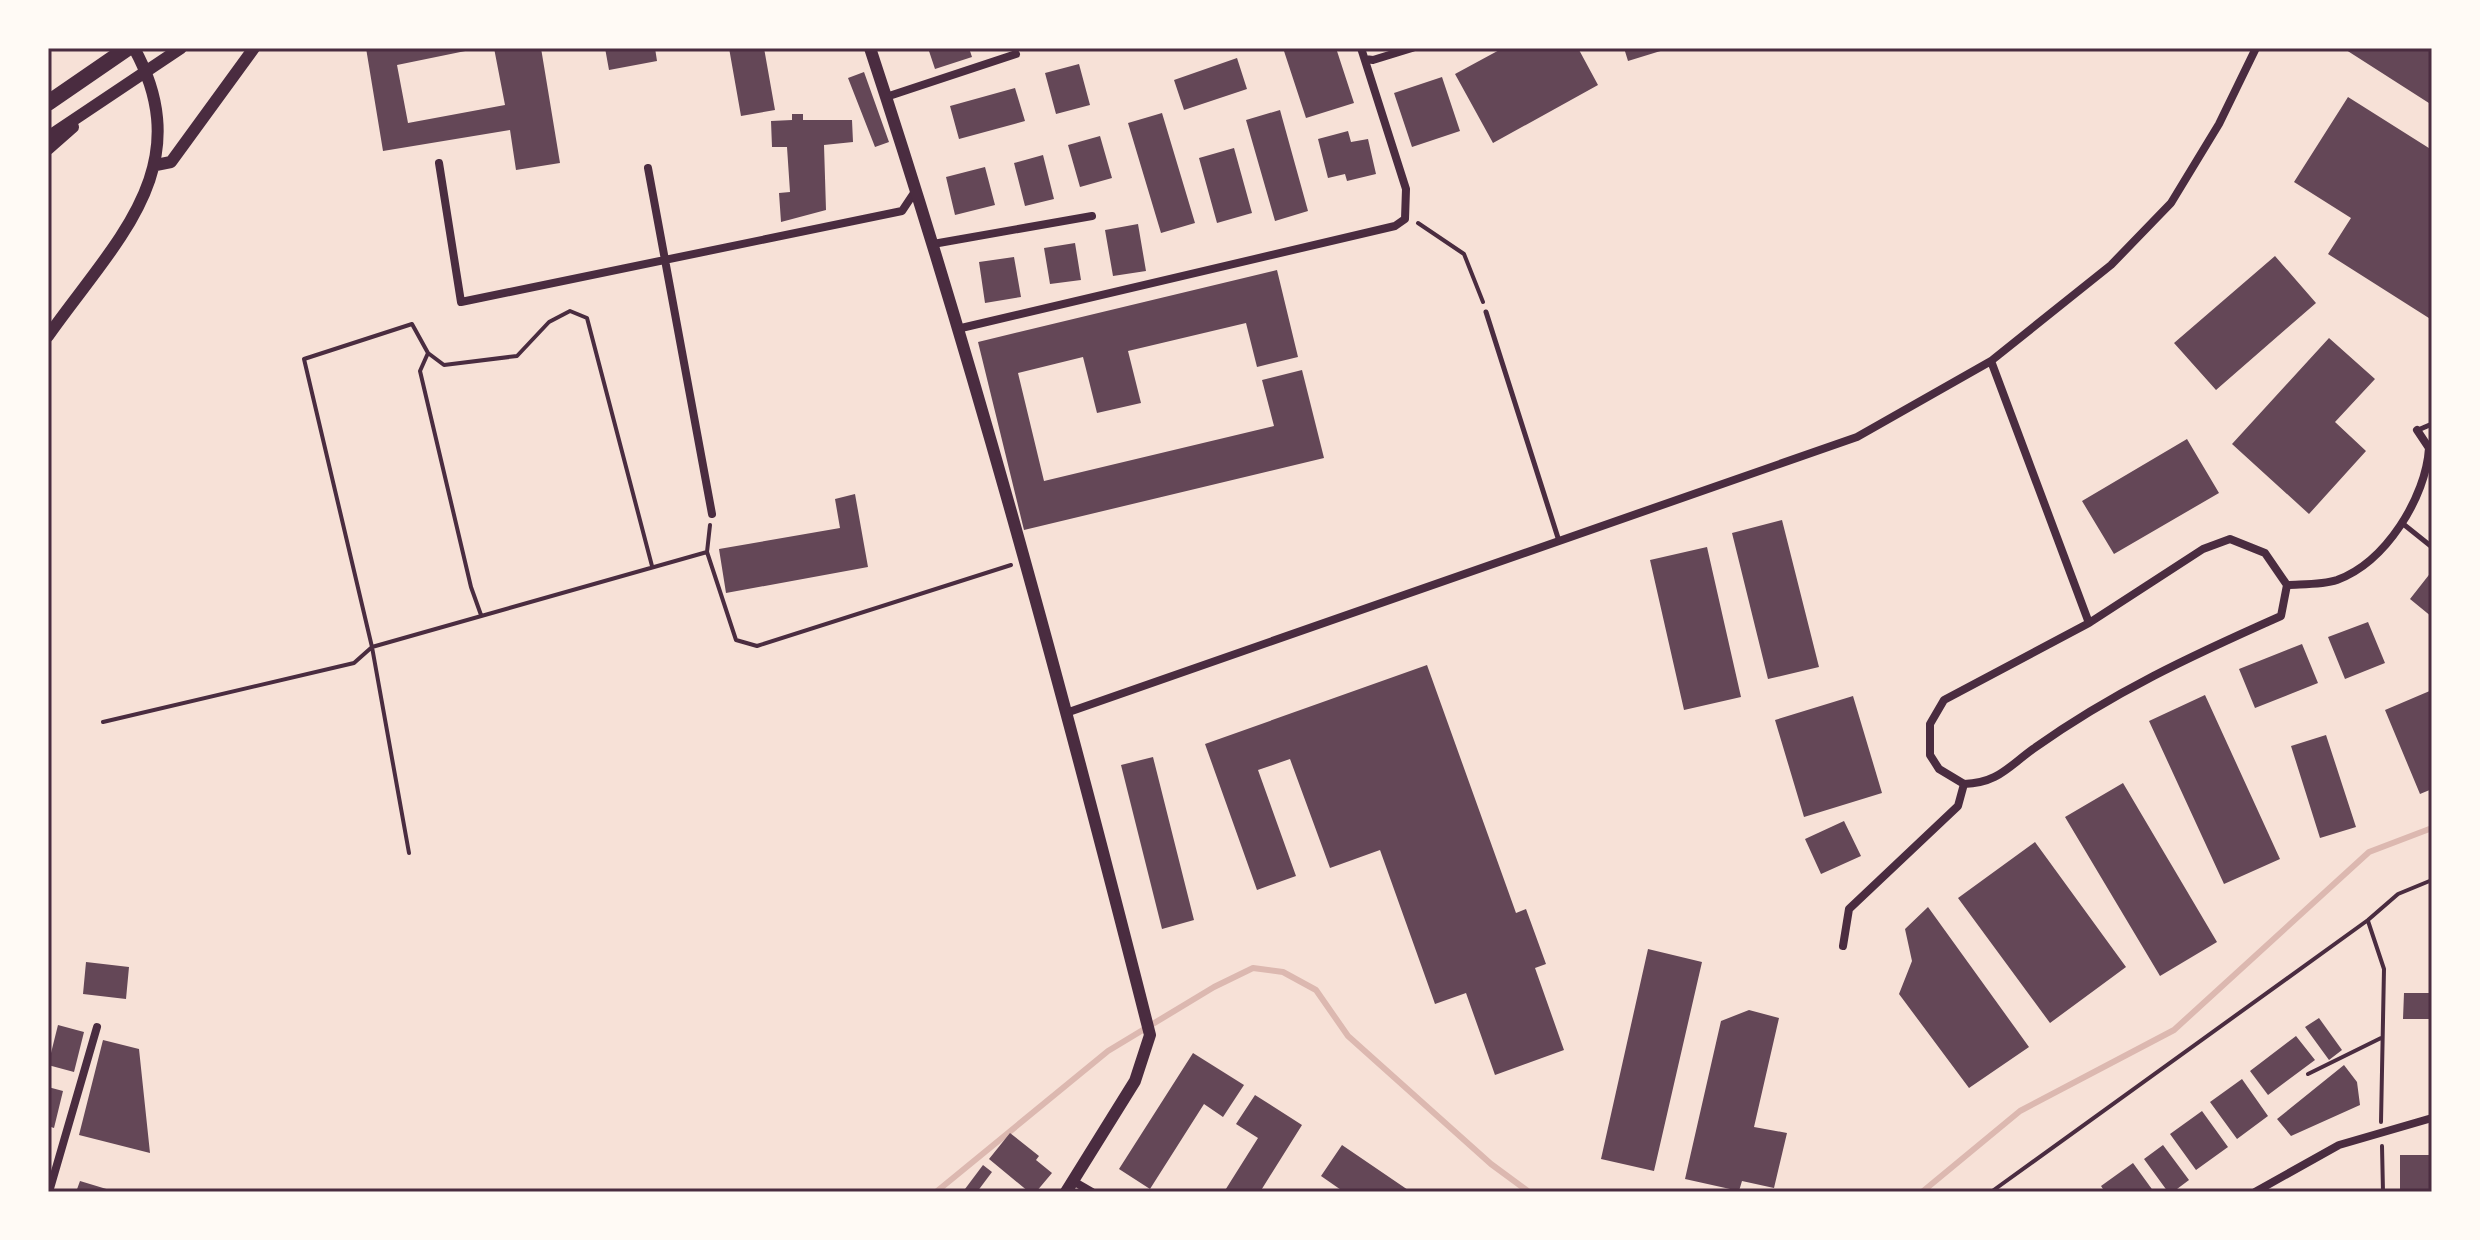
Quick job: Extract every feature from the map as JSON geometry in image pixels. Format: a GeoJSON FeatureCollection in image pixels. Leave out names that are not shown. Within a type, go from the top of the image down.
{"type":"FeatureCollection","features":[{"type":"Feature","properties":{"kind":"highway"},"geometry":{"type":"LineString","coordinates":[[49,102],[131,48]]}},
{"type":"Feature","properties":{"kind":"street"},"geometry":{"type":"LineString","coordinates":[[48,336],[139,207],[156,165],[160,145],[159,110],[150,77],[131,48]]}},
{"type":"Feature","properties":{"kind":"street"},"geometry":{"type":"LineString","coordinates":[[48,137],[181,48]]}},
{"type":"Feature","properties":{"kind":"street"},"geometry":{"type":"LineString","coordinates":[[156,165],[171,162],[254,48]]}},
{"type":"Feature","properties":{"kind":"street"},"geometry":{"type":"LineString","coordinates":[[870,48],[933,244],[1023,561],[1150,1035],[1135,1081],[1070,1187],[1092,1192]]}},
{"type":"Feature","properties":{"kind":"street"},"geometry":{"type":"LineString","coordinates":[[956,329],[1313,248],[1395,226],[1406,215],[1406,189],[1361,48]]}},
{"type":"Feature","properties":{"kind":"street"},"geometry":{"type":"LineString","coordinates":[[1365,59],[1373,60],[1412,48]]}},
{"type":"Feature","properties":{"kind":"street"},"geometry":{"type":"LineString","coordinates":[[1066,713],[1857,437],[1991,361],[2111,265],[2171,203],[2219,124],[2256,48]]}},
{"type":"Feature","properties":{"kind":"street"},"geometry":{"type":"LineString","coordinates":[[886,97],[1016,54]]}},
{"type":"Feature","properties":{"kind":"street"},"geometry":{"type":"LineString","coordinates":[[48,149],[125,85]]}},
{"type":"Feature","properties":{"kind":"street"},"geometry":{"type":"LineString","coordinates":[[439,163],[461,302],[902,211],[916,190]]}},
{"type":"Feature","properties":{"kind":"street"},"geometry":{"type":"LineString","coordinates":[[648,168],[712,514]]}},
{"type":"Feature","properties":{"kind":"street"},"geometry":{"type":"LineString","coordinates":[[933,244],[1092,216]]}},
{"type":"Feature","properties":{"kind":"street"},"geometry":{"type":"LineString","coordinates":[[1991,361],[2089,623]]}},
{"type":"Feature","properties":{"kind":"street"},"geometry":{"type":"LineString","coordinates":[[2287,585],[2338,580],[2383,549],[2428,473],[2429,448],[2417,430]]}},
{"type":"Feature","properties":{"kind":"street"},"geometry":{"type":"LineString","coordinates":[[2230,539],[2265,553],[2287,585],[2281,616],[2128,687],[2081,715],[1987,784],[1964,784],[1939,769],[1930,755],[1930,724],[1944,700],[2089,623],[2203,549],[2230,539]]}},
{"type":"Feature","properties":{"kind":"street"},"geometry":{"type":"LineString","coordinates":[[1843,946],[1849,909],[1958,806],[1964,784]]}},
{"type":"Feature","properties":{"kind":"street"},"geometry":{"type":"LineString","coordinates":[[49,1192],[97,1027]]}},
{"type":"Feature","properties":{"kind":"street"},"geometry":{"type":"LineString","coordinates":[[2255,1192],[2339,1145],[2432,1118]]}},
{"type":"Feature","properties":{"kind":"lane"},"geometry":{"type":"LineString","coordinates":[[1486,312],[1559,542]]}},
{"type":"Feature","properties":{"kind":"lane"},"geometry":{"type":"LineString","coordinates":[[2417,430],[2432,424]]}},
{"type":"Feature","properties":{"kind":"lane"},"geometry":{"type":"LineString","coordinates":[[2401,523],[2432,547]]}},
{"type":"Feature","properties":{"kind":"path"},"geometry":{"type":"LineString","coordinates":[[1406,215],[1464,254],[1486,312]]}},
{"type":"Feature","properties":{"kind":"path"},"geometry":{"type":"LineString","coordinates":[[409,853],[372,647],[304,359],[412,324],[428,353],[444,365],[517,356],[549,322],[570,311],[587,318],[652,566]]}},
{"type":"Feature","properties":{"kind":"path"},"geometry":{"type":"LineString","coordinates":[[428,353],[420,371],[471,587],[481,615]]}},
{"type":"Feature","properties":{"kind":"path"},"geometry":{"type":"LineString","coordinates":[[712,514],[707,552],[736,640],[757,646],[1023,561]]}},
{"type":"Feature","properties":{"kind":"path"},"geometry":{"type":"LineString","coordinates":[[103,722],[354,663],[372,647],[707,552]]}},
{"type":"Feature","properties":{"kind":"path"},"geometry":{"type":"LineString","coordinates":[[1991,1192],[2368,920],[2398,894],[2432,880]]}},
{"type":"Feature","properties":{"kind":"path"},"geometry":{"type":"LineString","coordinates":[[2368,920],[2384,969],[2383,1192]]}},
{"type":"Feature","properties":{"kind":"path"},"geometry":{"type":"LineString","coordinates":[[2308,1074],[2383,1037]]}},
{"type":"Feature","properties":{"kind":"building"},"geometry":{"type":"Polygon","coordinates":[[[366,48],[480,48],[397,65],[408,123],[505,105],[494,48],[541,48],[560,163],[516,170],[510,130],[383,151],[366,48]]]}},
{"type":"Feature","properties":{"kind":"building"},"geometry":{"type":"Polygon","coordinates":[[[605,48],[655,48],[657,61],[609,70],[605,48]]]}},
{"type":"Feature","properties":{"kind":"building"},"geometry":{"type":"Polygon","coordinates":[[[729,48],[764,48],[775,110],[741,116],[729,48]]]}},
{"type":"Feature","properties":{"kind":"building"},"geometry":{"type":"Polygon","coordinates":[[[928,48],[969,48],[972,57],[935,69],[928,48]]]}},
{"type":"Feature","properties":{"kind":"building"},"geometry":{"type":"Polygon","coordinates":[[[1283,48],[1336,48],[1354,103],[1306,118],[1283,48]]]}},
{"type":"Feature","properties":{"kind":"building"},"geometry":{"type":"Polygon","coordinates":[[[1503,48],[1578,48],[1598,85],[1493,143],[1455,74],[1503,48]]]}},
{"type":"Feature","properties":{"kind":"building"},"geometry":{"type":"Polygon","coordinates":[[[1624,48],[1667,48],[1667,49],[1628,61],[1624,48]]]}},
{"type":"Feature","properties":{"kind":"building"},"geometry":{"type":"Polygon","coordinates":[[[2343,48],[2432,48],[2432,105],[2343,48]]]}},
{"type":"Feature","properties":{"kind":"building"},"geometry":{"type":"Polygon","coordinates":[[[1237,58],[1247,89],[1184,110],[1174,80],[1237,58]]]}},
{"type":"Feature","properties":{"kind":"building"},"geometry":{"type":"Polygon","coordinates":[[[1079,64],[1090,105],[1056,114],[1045,73],[1079,64]]]}},
{"type":"Feature","properties":{"kind":"building"},"geometry":{"type":"Polygon","coordinates":[[[864,72],[889,142],[875,147],[848,78],[864,72]]]}},
{"type":"Feature","properties":{"kind":"building"},"geometry":{"type":"Polygon","coordinates":[[[1442,77],[1460,131],[1412,147],[1394,93],[1442,77]]]}},
{"type":"Feature","properties":{"kind":"building"},"geometry":{"type":"Polygon","coordinates":[[[1015,88],[1025,121],[959,139],[950,106],[1015,88]]]}},
{"type":"Feature","properties":{"kind":"building"},"geometry":{"type":"Polygon","coordinates":[[[2348,97],[2432,150],[2432,320],[2328,254],[2351,218],[2294,182],[2348,97]]]}},
{"type":"Feature","properties":{"kind":"building"},"geometry":{"type":"Polygon","coordinates":[[[1280,110],[1308,211],[1275,221],[1246,120],[1280,110]]]}},
{"type":"Feature","properties":{"kind":"building"},"geometry":{"type":"Polygon","coordinates":[[[1162,113],[1195,223],[1161,233],[1128,123],[1162,113]]]}},
{"type":"Feature","properties":{"kind":"building"},"geometry":{"type":"Polygon","coordinates":[[[792,114],[803,114],[803,120],[852,120],[853,142],[824,145],[826,210],[781,222],[779,193],[790,192],[787,147],[772,147],[771,121],[792,120],[792,114]]]}},
{"type":"Feature","properties":{"kind":"building"},"geometry":{"type":"Polygon","coordinates":[[[1348,131],[1351,142],[1368,139],[1376,174],[1347,181],[1345,174],[1328,178],[1318,139],[1348,131]]]}},
{"type":"Feature","properties":{"kind":"building"},"geometry":{"type":"Polygon","coordinates":[[[1100,136],[1112,178],[1080,187],[1068,145],[1100,136]]]}},
{"type":"Feature","properties":{"kind":"building"},"geometry":{"type":"Polygon","coordinates":[[[1234,148],[1252,213],[1217,223],[1199,158],[1234,148]]]}},
{"type":"Feature","properties":{"kind":"building"},"geometry":{"type":"Polygon","coordinates":[[[1043,155],[1054,199],[1025,206],[1014,163],[1043,155]]]}},
{"type":"Feature","properties":{"kind":"building"},"geometry":{"type":"Polygon","coordinates":[[[985,167],[995,205],[955,215],[946,177],[985,167]]]}},
{"type":"Feature","properties":{"kind":"building"},"geometry":{"type":"Polygon","coordinates":[[[1138,224],[1146,271],[1113,276],[1105,230],[1138,224]]]}},
{"type":"Feature","properties":{"kind":"building"},"geometry":{"type":"Polygon","coordinates":[[[1075,243],[1081,280],[1050,284],[1044,248],[1075,243]]]}},
{"type":"Feature","properties":{"kind":"building"},"geometry":{"type":"Polygon","coordinates":[[[2275,256],[2316,303],[2216,390],[2174,343],[2275,256]]]}},
{"type":"Feature","properties":{"kind":"building"},"geometry":{"type":"Polygon","coordinates":[[[1014,257],[1021,297],[985,303],[979,262],[1014,257]]]}},
{"type":"Feature","properties":{"kind":"building"},"geometry":{"type":"Polygon","coordinates":[[[1277,270],[1298,357],[1257,367],[1246,323],[1128,351],[1141,403],[1097,413],[1083,357],[1018,373],[1044,481],[1274,426],[1262,380],[1302,370],[1324,458],[1024,530],[978,342],[1277,270]]]}},
{"type":"Feature","properties":{"kind":"building"},"geometry":{"type":"Polygon","coordinates":[[[2329,338],[2375,379],[2335,422],[2366,451],[2309,514],[2232,444],[2329,338]]]}},
{"type":"Feature","properties":{"kind":"building"},"geometry":{"type":"Polygon","coordinates":[[[2187,439],[2219,493],[2114,554],[2082,501],[2187,439]]]}},
{"type":"Feature","properties":{"kind":"building"},"geometry":{"type":"Polygon","coordinates":[[[855,494],[868,567],[726,593],[719,549],[840,528],[835,499],[855,494]]]}},
{"type":"Feature","properties":{"kind":"building"},"geometry":{"type":"Polygon","coordinates":[[[1782,520],[1819,667],[1768,679],[1732,533],[1782,520]]]}},
{"type":"Feature","properties":{"kind":"building"},"geometry":{"type":"Polygon","coordinates":[[[1707,547],[1741,697],[1684,710],[1650,560],[1707,547]]]}},
{"type":"Feature","properties":{"kind":"building"},"geometry":{"type":"Polygon","coordinates":[[[2432,571],[2432,617],[2410,599],[2432,571]]]}},
{"type":"Feature","properties":{"kind":"building"},"geometry":{"type":"Polygon","coordinates":[[[2368,622],[2385,663],[2345,679],[2328,637],[2368,622]]]}},
{"type":"Feature","properties":{"kind":"building"},"geometry":{"type":"Polygon","coordinates":[[[2302,644],[2318,683],[2255,708],[2239,669],[2302,644]]]}},
{"type":"Feature","properties":{"kind":"building"},"geometry":{"type":"Polygon","coordinates":[[[1427,665],[1516,913],[1526,909],[1546,964],[1535,968],[1564,1050],[1495,1075],[1466,993],[1435,1004],[1380,850],[1330,868],[1290,759],[1258,770],[1296,876],[1257,890],[1205,744],[1427,665]]]}},
{"type":"Feature","properties":{"kind":"building"},"geometry":{"type":"Polygon","coordinates":[[[2432,690],[2432,789],[2420,794],[2385,710],[2432,690]]]}},
{"type":"Feature","properties":{"kind":"building"},"geometry":{"type":"Polygon","coordinates":[[[2205,695],[2280,859],[2224,884],[2149,721],[2205,695]]]}},
{"type":"Feature","properties":{"kind":"building"},"geometry":{"type":"Polygon","coordinates":[[[1853,696],[1882,793],[1804,817],[1775,720],[1853,696]]]}},
{"type":"Feature","properties":{"kind":"building"},"geometry":{"type":"Polygon","coordinates":[[[2326,735],[2356,827],[2320,838],[2291,746],[2326,735]]]}},
{"type":"Feature","properties":{"kind":"building"},"geometry":{"type":"Polygon","coordinates":[[[1153,757],[1194,920],[1162,929],[1121,765],[1153,757]]]}},
{"type":"Feature","properties":{"kind":"building"},"geometry":{"type":"Polygon","coordinates":[[[2123,783],[2217,942],[2160,976],[2065,817],[2123,783]]]}},
{"type":"Feature","properties":{"kind":"building"},"geometry":{"type":"Polygon","coordinates":[[[1844,821],[1861,856],[1821,874],[1805,839],[1844,821]]]}},
{"type":"Feature","properties":{"kind":"building"},"geometry":{"type":"Polygon","coordinates":[[[2035,842],[2126,967],[2050,1023],[1958,898],[2035,842]]]}},
{"type":"Feature","properties":{"kind":"building"},"geometry":{"type":"Polygon","coordinates":[[[1928,907],[2029,1047],[1969,1088],[1899,994],[1912,961],[1905,929],[1928,907]]]}},
{"type":"Feature","properties":{"kind":"building"},"geometry":{"type":"Polygon","coordinates":[[[1648,949],[1702,962],[1654,1171],[1601,1159],[1648,949]]]}},
{"type":"Feature","properties":{"kind":"building"},"geometry":{"type":"Polygon","coordinates":[[[86,962],[129,967],[126,999],[83,994],[86,962]]]}},
{"type":"Feature","properties":{"kind":"building"},"geometry":{"type":"Polygon","coordinates":[[[2404,993],[2432,993],[2432,1019],[2403,1019],[2404,993]]]}},
{"type":"Feature","properties":{"kind":"building"},"geometry":{"type":"Polygon","coordinates":[[[1749,1010],[1779,1018],[1754,1127],[1787,1133],[1774,1188],[1742,1181],[1739,1191],[1685,1179],[1721,1021],[1749,1010]]]}},
{"type":"Feature","properties":{"kind":"building"},"geometry":{"type":"Polygon","coordinates":[[[2319,1018],[2342,1050],[2329,1060],[2305,1027],[2319,1018]]]}},
{"type":"Feature","properties":{"kind":"building"},"geometry":{"type":"Polygon","coordinates":[[[58,1025],[84,1032],[74,1072],[48,1065],[58,1025]]]}},
{"type":"Feature","properties":{"kind":"building"},"geometry":{"type":"Polygon","coordinates":[[[2296,1036],[2315,1060],[2268,1095],[2250,1071],[2296,1036]]]}},
{"type":"Feature","properties":{"kind":"building"},"geometry":{"type":"Polygon","coordinates":[[[103,1040],[139,1049],[150,1153],[79,1135],[103,1040]]]}},
{"type":"Feature","properties":{"kind":"building"},"geometry":{"type":"Polygon","coordinates":[[[1193,1053],[1244,1085],[1223,1117],[1204,1104],[1150,1189],[1119,1169],[1193,1053]]]}},
{"type":"Feature","properties":{"kind":"building"},"geometry":{"type":"Polygon","coordinates":[[[2344,1065],[2357,1082],[2360,1105],[2291,1136],[2277,1119],[2344,1065]]]}},
{"type":"Feature","properties":{"kind":"building"},"geometry":{"type":"Polygon","coordinates":[[[2242,1079],[2268,1116],[2237,1139],[2210,1102],[2242,1079]]]}},
{"type":"Feature","properties":{"kind":"building"},"geometry":{"type":"Polygon","coordinates":[[[48,1087],[63,1091],[54,1128],[48,1126],[48,1087]]]}},
{"type":"Feature","properties":{"kind":"building"},"geometry":{"type":"Polygon","coordinates":[[[1255,1095],[1302,1125],[1260,1192],[1224,1192],[1258,1138],[1236,1124],[1255,1095]]]}},
{"type":"Feature","properties":{"kind":"building"},"geometry":{"type":"Polygon","coordinates":[[[2202,1111],[2228,1147],[2196,1170],[2170,1134],[2202,1111]]]}},
{"type":"Feature","properties":{"kind":"building"},"geometry":{"type":"Polygon","coordinates":[[[1010,1133],[1039,1156],[1036,1160],[1052,1173],[1036,1192],[1029,1192],[989,1159],[1010,1133]]]}},
{"type":"Feature","properties":{"kind":"building"},"geometry":{"type":"Polygon","coordinates":[[[1342,1145],[1411,1192],[1344,1192],[1321,1176],[1342,1145]]]}},
{"type":"Feature","properties":{"kind":"building"},"geometry":{"type":"Polygon","coordinates":[[[2163,1145],[2189,1180],[2173,1192],[2168,1192],[2144,1159],[2163,1145]]]}},
{"type":"Feature","properties":{"kind":"building"},"geometry":{"type":"Polygon","coordinates":[[[2400,1155],[2432,1155],[2432,1192],[2400,1192],[2400,1155]]]}},
{"type":"Feature","properties":{"kind":"building"},"geometry":{"type":"Polygon","coordinates":[[[2133,1163],[2154,1192],[2105,1192],[2101,1186],[2133,1163]]]}},
{"type":"Feature","properties":{"kind":"building"},"geometry":{"type":"Polygon","coordinates":[[[983,1165],[992,1172],[977,1192],[968,1192],[965,1189],[983,1165]]]}},
{"type":"Feature","properties":{"kind":"building"},"geometry":{"type":"Polygon","coordinates":[[[80,1181],[113,1191],[113,1192],[76,1192],[80,1181]]]}},
{"type":"Feature","properties":{"kind":"waterway"},"geometry":{"type":"LineString","coordinates":[[1922,1192],[2020,1111],[2174,1030],[2369,852],[2432,828]]}},
{"type":"Feature","properties":{"kind":"waterway"},"geometry":{"type":"LineString","coordinates":[[936,1192],[1108,1051],[1214,987],[1253,968],[1283,972],[1316,990],[1348,1036],[1491,1164],[1529,1192]]}}]}
